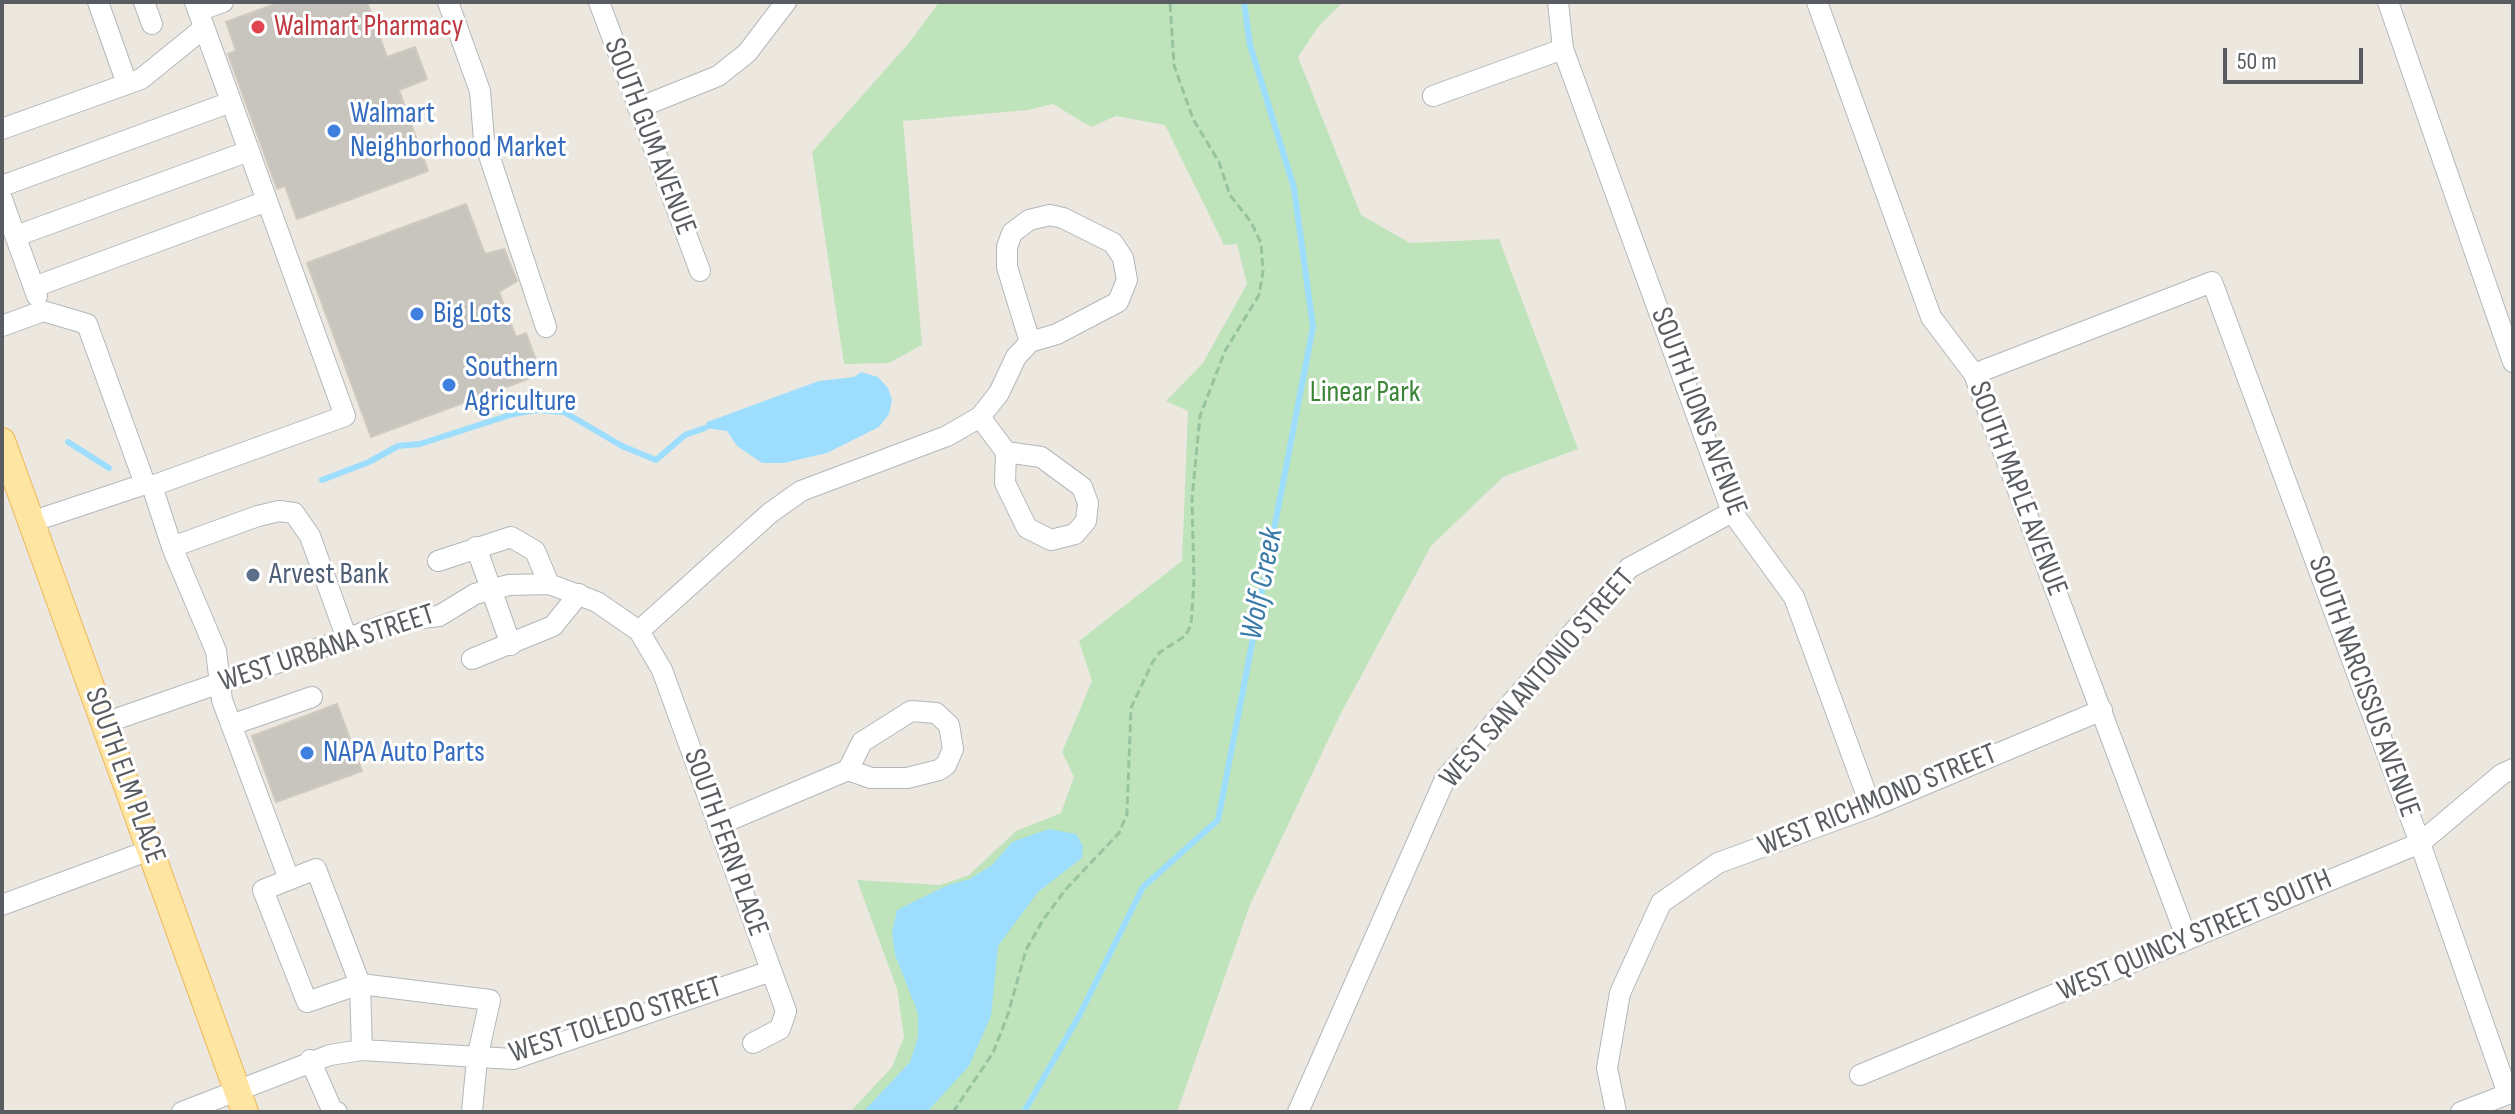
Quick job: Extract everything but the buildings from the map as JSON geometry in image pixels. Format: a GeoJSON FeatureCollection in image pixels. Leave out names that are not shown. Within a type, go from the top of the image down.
{"type":"FeatureCollection","features":[{"type":"Feature","properties":{"kind":"main road","name":"SOUTH ELM PLACE"},"geometry":{"type":"LineString","coordinates":[[2,441],[241,1101]]}},
{"type":"Feature","properties":{"kind":"street"},"geometry":{"type":"LineString","coordinates":[[98,2],[127,84]]}},
{"type":"Feature","properties":{"kind":"street"},"geometry":{"type":"LineString","coordinates":[[144,2],[152,24]]}},
{"type":"Feature","properties":{"kind":"street"},"geometry":{"type":"LineString","coordinates":[[2,129],[141,79],[199,14],[223,2]]}},
{"type":"Feature","properties":{"kind":"street"},"geometry":{"type":"LineString","coordinates":[[448,2],[480,91],[484,140],[546,327]]}},
{"type":"Feature","properties":{"kind":"street","name":"SOUTH GUM AVENUE"},"geometry":{"type":"LineString","coordinates":[[599,2],[700,271]]}},
{"type":"Feature","properties":{"kind":"street"},"geometry":{"type":"LineString","coordinates":[[638,108],[718,76],[747,53],[786,2]]}},
{"type":"Feature","properties":{"kind":"street","name":"SOUTH LIONS AVENUE"},"geometry":{"type":"LineString","coordinates":[[1558,2],[1563,49],[1732,512],[1794,597],[1871,807]]}},
{"type":"Feature","properties":{"kind":"street","name":"SOUTH MAPLE AVENUE"},"geometry":{"type":"LineString","coordinates":[[1817,2],[1931,317],[1974,374],[2187,939]]}},
{"type":"Feature","properties":{"kind":"street"},"geometry":{"type":"LineString","coordinates":[[2388,2],[2513,362]]}},
{"type":"Feature","properties":{"kind":"street"},"geometry":{"type":"LineString","coordinates":[[31,522],[345,416],[199,14]]}},
{"type":"Feature","properties":{"kind":"street"},"geometry":{"type":"LineString","coordinates":[[1433,96],[1563,49]]}},
{"type":"Feature","properties":{"kind":"street"},"geometry":{"type":"LineString","coordinates":[[2,186],[231,102]]}},
{"type":"Feature","properties":{"kind":"street"},"geometry":{"type":"LineString","coordinates":[[16,236],[249,151]]}},
{"type":"Feature","properties":{"kind":"street"},"geometry":{"type":"LineString","coordinates":[[2,199],[43,311]]}},
{"type":"Feature","properties":{"kind":"street"},"geometry":{"type":"LineString","coordinates":[[34,287],[267,201]]}},
{"type":"Feature","properties":{"kind":"street"},"geometry":{"type":"LineString","coordinates":[[639,631],[770,513],[801,491],[947,436],[980,417],[999,393],[1016,357],[1030,342],[1057,334],[1118,302],[1127,280],[1123,258],[1113,243],[1063,218],[1050,215],[1029,220],[1012,233],[1007,247],[1007,267],[1030,342]]}},
{"type":"Feature","properties":{"kind":"street","name":"SOUTH NARCISSUS AVENUE"},"geometry":{"type":"LineString","coordinates":[[1974,374],[2212,282],[2420,843],[2508,1094],[2461,1112]]}},
{"type":"Feature","properties":{"kind":"street"},"geometry":{"type":"LineString","coordinates":[[2,326],[43,311],[87,324],[172,547],[216,651],[220,683],[231,725],[289,879]]}},
{"type":"Feature","properties":{"kind":"street"},"geometry":{"type":"LineString","coordinates":[[980,417],[1006,452],[1005,483],[1027,528],[1051,540],[1075,534],[1086,521],[1088,503],[1078,482],[1041,457],[1006,452]]}},
{"type":"Feature","properties":{"kind":"street"},"geometry":{"type":"LineString","coordinates":[[172,547],[258,516],[279,511],[294,513],[310,536],[347,639]]}},
{"type":"Feature","properties":{"kind":"street","name":"WEST SAN ANTONIO STREET"},"geometry":{"type":"LineString","coordinates":[[1298,1112],[1445,779],[1629,568],[1732,512]]}},
{"type":"Feature","properties":{"kind":"street","name":"WEST URBANA STREET"},"geometry":{"type":"LineString","coordinates":[[438,561],[500,538],[520,539],[535,551],[549,584]]}},
{"type":"Feature","properties":{"kind":"street"},"geometry":{"type":"LineString","coordinates":[[476,547],[511,645]]}},
{"type":"Feature","properties":{"kind":"street","name":"WEST URBANA STREET"},"geometry":{"type":"LineString","coordinates":[[105,723],[397,621],[439,616],[475,594],[529,582],[549,584],[579,594],[613,611],[639,631]]}},
{"type":"Feature","properties":{"kind":"street","name":"WEST URBANA STREET"},"geometry":{"type":"LineString","coordinates":[[472,659],[553,626],[579,594]]}},
{"type":"Feature","properties":{"kind":"street","name":"SOUTH FERN PLACE"},"geometry":{"type":"LineString","coordinates":[[639,631],[662,670],[786,1011],[785,1022],[773,1034],[753,1043]]}},
{"type":"Feature","properties":{"kind":"street"},"geometry":{"type":"LineString","coordinates":[[231,725],[312,697]]}},
{"type":"Feature","properties":{"kind":"street","name":"WEST RICHMOND STREET"},"geometry":{"type":"LineString","coordinates":[[1616,1112],[1607,1068],[1620,993],[1661,903],[1718,863],[1871,807],[2102,710]]}},
{"type":"Feature","properties":{"kind":"street"},"geometry":{"type":"LineString","coordinates":[[718,825],[848,770],[862,742],[911,711],[936,713],[949,725],[953,749],[946,765],[939,770],[907,778],[871,778],[848,770]]}},
{"type":"Feature","properties":{"kind":"street","name":"WEST QUINCY STREET SOUTH"},"geometry":{"type":"LineString","coordinates":[[1860,1075],[2420,843],[2502,774],[2513,769]]}},
{"type":"Feature","properties":{"kind":"street"},"geometry":{"type":"LineString","coordinates":[[2,905],[150,850]]}},
{"type":"Feature","properties":{"kind":"street"},"geometry":{"type":"LineString","coordinates":[[362,1050],[360,984],[316,869],[263,890],[307,1002],[360,984],[490,1000],[477,1059],[472,1112]]}},
{"type":"Feature","properties":{"kind":"street","name":"WEST TOLEDO STREET"},"geometry":{"type":"LineString","coordinates":[[182,1112],[241,1101],[310,1060],[362,1050],[513,1059],[771,971]]}},
{"type":"Feature","properties":{"kind":"street"},"geometry":{"type":"LineString","coordinates":[[310,1060],[334,1112]]}},
{"type":"Feature","properties":{"kind":"path"},"geometry":{"type":"LineString","coordinates":[[953,1112],[993,1053],[1026,950],[1043,920],[1066,889],[1119,833],[1127,814],[1131,708],[1152,663],[1160,652],[1185,636],[1191,625],[1194,580],[1192,499],[1200,416],[1225,351],[1259,295],[1263,272],[1261,243],[1251,222],[1230,195],[1219,162],[1193,119],[1174,65],[1170,2]]}},
{"type":"Feature","properties":{"kind":"green space","name":"Linear Park"},"geometry":{"type":"Polygon","coordinates":[[[939,2],[1343,2],[1318,27],[1298,57],[1361,215],[1410,243],[1499,239],[1578,449],[1503,477],[1431,546],[1340,715],[1250,905],[1177,1112],[850,1112],[892,1067],[904,1037],[897,989],[857,880],[940,885],[969,875],[1016,831],[1061,813],[1074,777],[1062,752],[1092,681],[1079,641],[1182,561],[1188,411],[1166,401],[1203,363],[1247,284],[1237,244],[1224,245],[1165,125],[1116,116],[1091,127],[1053,104],[1028,110],[903,121],[922,345],[889,363],[844,364],[812,152],[909,43],[939,2]]]}},
{"type":"Feature","properties":{"kind":"water"},"geometry":{"type":"Polygon","coordinates":[[[861,372],[878,377],[888,388],[892,400],[889,414],[879,427],[827,453],[784,463],[762,463],[737,446],[727,431],[705,428],[707,422],[819,381],[854,377],[861,372]]]}},
{"type":"Feature","properties":{"kind":"water"},"geometry":{"type":"Polygon","coordinates":[[[1049,829],[1076,834],[1083,846],[1082,858],[1038,892],[998,946],[991,1016],[969,1066],[927,1112],[863,1112],[910,1062],[918,1037],[918,1013],[895,955],[892,932],[897,910],[948,885],[970,879],[992,865],[1012,842],[1049,829]]]}},
{"type":"Feature","properties":{"kind":"waterway","name":"Wolf Creek"},"geometry":{"type":"LineString","coordinates":[[1024,1112],[1079,1016],[1143,887],[1218,820],[1313,327],[1294,188],[1250,45],[1244,2]]}},
{"type":"Feature","properties":{"kind":"waterway"},"geometry":{"type":"LineString","coordinates":[[322,480],[369,462],[398,446],[420,444],[513,414],[537,410],[564,412],[622,446],[656,460],[685,435],[705,428]]}},
{"type":"Feature","properties":{"kind":"waterway"},"geometry":{"type":"LineString","coordinates":[[68,442],[109,468]]}},
{"type":"Feature","properties":{"kind":"place","name":"Walmart Pharmacy"},"geometry":{"type":"Point","coordinates":[258,27]}},
{"type":"Feature","properties":{"kind":"place","name":"Walmart Neighborhood Market"},"geometry":{"type":"Point","coordinates":[334,131]}},
{"type":"Feature","properties":{"kind":"place","name":"Big Lots"},"geometry":{"type":"Point","coordinates":[417,314]}},
{"type":"Feature","properties":{"kind":"place","name":"Southern Agriculture"},"geometry":{"type":"Point","coordinates":[449,385]}},
{"type":"Feature","properties":{"kind":"place","name":"Arvest Bank"},"geometry":{"type":"Point","coordinates":[253,575]}},
{"type":"Feature","properties":{"kind":"place","name":"NAPA Auto Parts"},"geometry":{"type":"Point","coordinates":[307,753]}}]}
